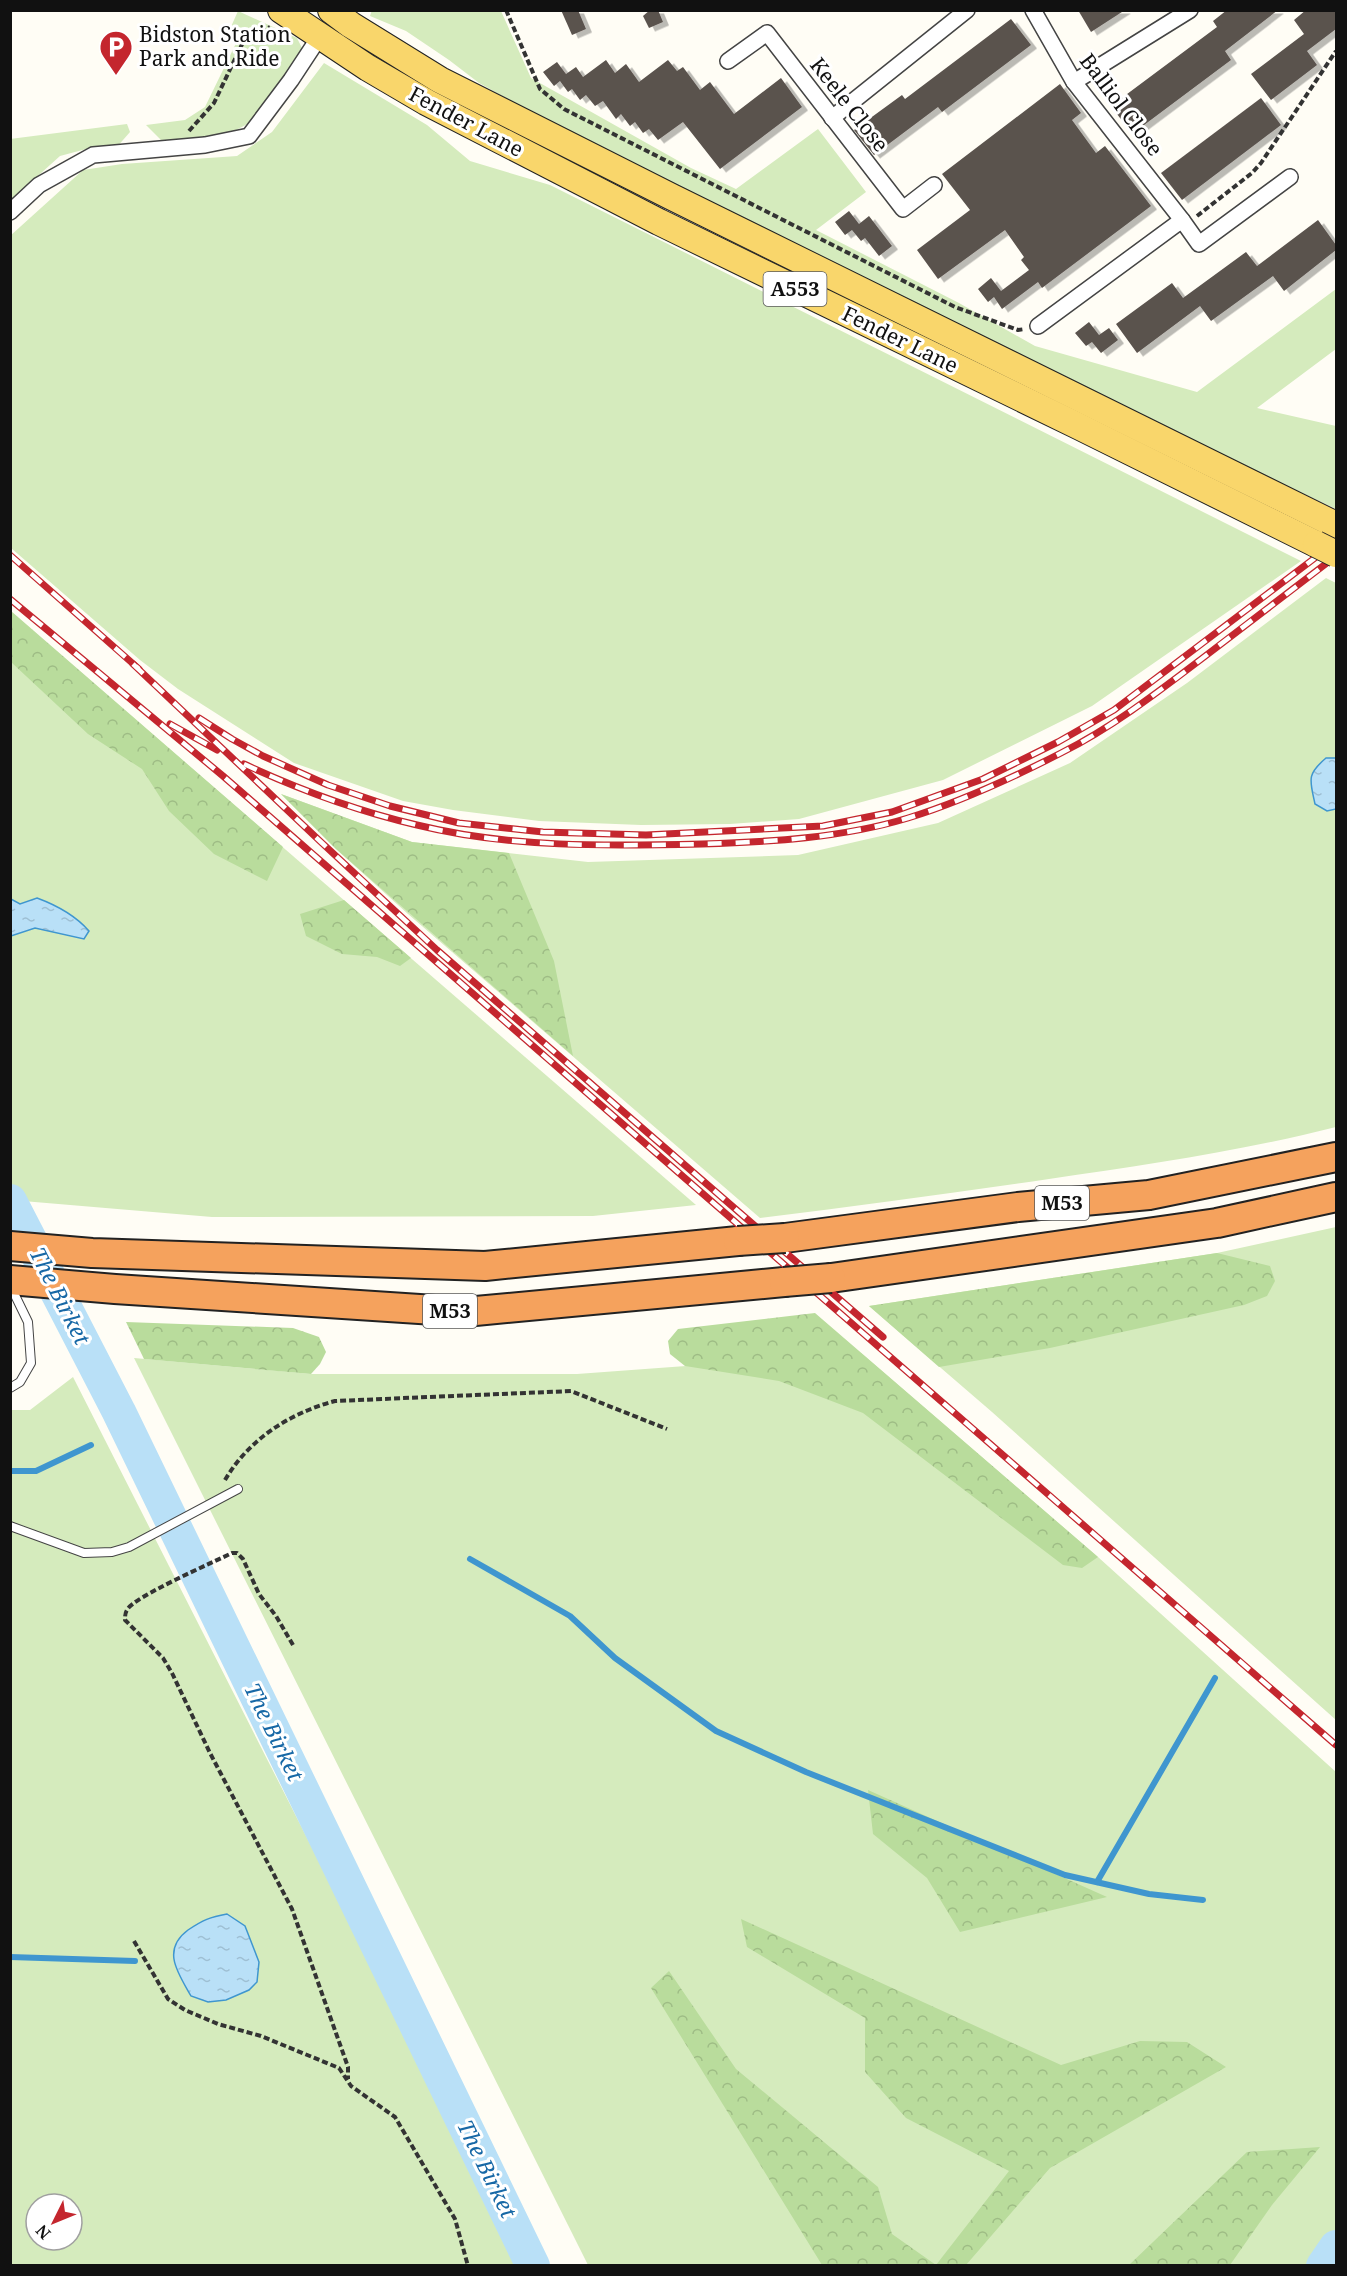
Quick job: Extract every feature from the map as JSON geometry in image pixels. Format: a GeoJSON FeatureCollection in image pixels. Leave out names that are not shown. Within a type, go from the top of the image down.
{"type":"FeatureCollection","features":[{"type":"Feature","properties":{"kind":"highway","name":"M53"},"geometry":{"type":"LineString","coordinates":[[10,1246],[92,1253],[485,1266],[785,1238],[1018,1207],[1149,1196],[1336,1157]]}},
{"type":"Feature","properties":{"kind":"highway","name":"M53"},"geometry":{"type":"LineString","coordinates":[[10,1280],[465,1312],[831,1278],[1206,1225],[1336,1197]]}},
{"type":"Feature","properties":{"kind":"main road","name":"Fender Lane"},"geometry":{"type":"LineString","coordinates":[[331,10],[351,25],[440,80],[1336,525]]}},
{"type":"Feature","properties":{"kind":"main road","name":"Fender Lane"},"geometry":{"type":"LineString","coordinates":[[280,17],[320,36],[426,102],[659,222],[1326,549]]}},
{"type":"Feature","properties":{"kind":"street"},"geometry":{"type":"LineString","coordinates":[[832,118],[967,10]]}},
{"type":"Feature","properties":{"kind":"street","name":"Balliol Close"},"geometry":{"type":"LineString","coordinates":[[1033,10],[1074,82],[1199,244],[1290,177]]}},
{"type":"Feature","properties":{"kind":"street"},"geometry":{"type":"LineString","coordinates":[[1074,82],[1190,10]]}},
{"type":"Feature","properties":{"kind":"street","name":"Keele Close"},"geometry":{"type":"LineString","coordinates":[[728,61],[767,33],[903,209],[934,185]]}},
{"type":"Feature","properties":{"kind":"street"},"geometry":{"type":"LineString","coordinates":[[10,212],[39,185],[93,155],[205,145],[249,136],[291,80],[320,36]]}},
{"type":"Feature","properties":{"kind":"street"},"geometry":{"type":"LineString","coordinates":[[1038,326],[1183,223]]}},
{"type":"Feature","properties":{"kind":"lane"},"geometry":{"type":"LineString","coordinates":[[10,1285],[28,1322],[32,1363],[20,1382],[10,1388]]}},
{"type":"Feature","properties":{"kind":"lane"},"geometry":{"type":"LineString","coordinates":[[10,1526],[84,1552],[99,1554],[129,1547],[238,1489]]}},
{"type":"Feature","properties":{"kind":"path"},"geometry":{"type":"LineString","coordinates":[[506,10],[540,89],[564,109],[956,307],[1018,330],[1038,326]]}},
{"type":"Feature","properties":{"kind":"path"},"geometry":{"type":"LineString","coordinates":[[177,147],[214,103],[244,38],[280,17]]}},
{"type":"Feature","properties":{"kind":"path"},"geometry":{"type":"LineString","coordinates":[[1183,223],[1252,173],[1261,163],[1336,51]]}},
{"type":"Feature","properties":{"kind":"path"},"geometry":{"type":"LineString","coordinates":[[220,1498],[224,1482],[234,1465],[271,1429],[294,1416],[335,1401],[570,1390],[667,1429]]}},
{"type":"Feature","properties":{"kind":"path"},"geometry":{"type":"LineString","coordinates":[[293,1645],[260,1594],[243,1559],[237,1553],[232,1553],[135,1602],[127,1610],[125,1620],[163,1658],[172,1673],[210,1754],[292,1909],[348,2067],[348,2079]]}},
{"type":"Feature","properties":{"kind":"path"},"geometry":{"type":"LineString","coordinates":[[134,1941],[168,1999],[185,2010],[218,2024],[261,2036],[339,2068],[351,2086],[395,2118],[455,2219],[468,2265]]}},
{"type":"Feature","properties":{"kind":"green space"},"geometry":{"type":"Polygon","coordinates":[[[372,10],[501,11],[531,78],[691,168],[736,189],[818,129],[866,192],[816,230],[959,303],[1035,346],[1197,392],[1336,289],[1336,349],[1257,408],[1336,426],[1336,509],[1166,429],[564,130],[479,83],[406,31],[370,16],[372,10]]]}},
{"type":"Feature","properties":{"kind":"green space"},"geometry":{"type":"Polygon","coordinates":[[[238,11],[297,38],[302,48],[302,55],[255,120],[221,138],[165,144],[146,125],[185,120],[205,107],[239,37],[230,29],[238,11]]]}},
{"type":"Feature","properties":{"kind":"green space"},"geometry":{"type":"Polygon","coordinates":[[[324,63],[427,125],[470,161],[550,185],[1301,561],[1092,706],[943,780],[799,819],[730,824],[641,825],[539,821],[403,801],[294,763],[178,689],[140,660],[11,548],[10,236],[83,170],[122,164],[237,156],[272,132],[324,63]]]}},
{"type":"Feature","properties":{"kind":"green space"},"geometry":{"type":"Polygon","coordinates":[[[127,124],[130,132],[116,148],[90,148],[60,156],[11,200],[10,139],[127,124]]]}},
{"type":"Feature","properties":{"kind":"green space"},"geometry":{"type":"Polygon","coordinates":[[[1326,578],[1336,583],[1336,1127],[1265,1143],[1085,1174],[760,1218],[408,914],[336,849],[281,794],[412,842],[588,862],[798,855],[938,823],[1070,763],[1187,683],[1326,578]]]}},
{"type":"Feature","properties":{"kind":"green space"},"geometry":{"type":"Polygon","coordinates":[[[10,611],[696,1205],[593,1216],[212,1217],[11,1200],[10,611]]]}},
{"type":"Feature","properties":{"kind":"green space"},"geometry":{"type":"Polygon","coordinates":[[[11,611],[283,847],[267,881],[214,854],[169,811],[142,769],[88,734],[11,662],[11,611]]]}},
{"type":"Feature","properties":{"kind":"green space"},"geometry":{"type":"Polygon","coordinates":[[[281,794],[412,842],[509,853],[554,961],[573,1056],[336,849],[281,794]]]}},
{"type":"Feature","properties":{"kind":"green space"},"geometry":{"type":"Polygon","coordinates":[[[344,900],[411,958],[400,966],[377,957],[342,954],[306,936],[300,914],[344,900]]]}},
{"type":"Feature","properties":{"kind":"green space"},"geometry":{"type":"Polygon","coordinates":[[[1336,1227],[1336,1720],[992,1412],[869,1306],[1217,1253],[1336,1227]]]}},
{"type":"Feature","properties":{"kind":"green space"},"geometry":{"type":"Polygon","coordinates":[[[1217,1253],[1270,1266],[1275,1281],[1267,1296],[1244,1305],[1050,1348],[939,1367],[869,1306],[1217,1253]]]}},
{"type":"Feature","properties":{"kind":"green space"},"geometry":{"type":"Polygon","coordinates":[[[815,1313],[1098,1557],[1082,1568],[1063,1565],[863,1413],[779,1381],[685,1366],[670,1354],[668,1341],[678,1329],[815,1313]]]}},
{"type":"Feature","properties":{"kind":"green space"},"geometry":{"type":"Polygon","coordinates":[[[126,1322],[293,1328],[319,1337],[326,1352],[320,1364],[311,1374],[144,1359],[126,1322]]]}},
{"type":"Feature","properties":{"kind":"green space"},"geometry":{"type":"Polygon","coordinates":[[[861,1353],[1098,1557],[1336,1772],[1336,2265],[588,2265],[134,1358],[311,1374],[577,1374],[861,1353]]]}},
{"type":"Feature","properties":{"kind":"green space"},"geometry":{"type":"Polygon","coordinates":[[[73,1377],[524,2265],[11,2265],[10,1410],[30,1410],[73,1377]]]}},
{"type":"Feature","properties":{"kind":"green space"},"geometry":{"type":"Polygon","coordinates":[[[868,1790],[1107,1897],[960,1932],[927,1878],[873,1834],[868,1790]]]}},
{"type":"Feature","properties":{"kind":"green space"},"geometry":{"type":"Polygon","coordinates":[[[741,1919],[1061,2065],[1140,2041],[1187,2042],[1226,2067],[1050,2168],[966,2265],[936,2265],[1009,2171],[906,2118],[865,2072],[865,2018],[747,1947],[741,1919]]]}},
{"type":"Feature","properties":{"kind":"green space"},"geometry":{"type":"Polygon","coordinates":[[[669,1971],[736,2069],[878,2187],[892,2234],[936,2265],[822,2265],[651,1988],[669,1971]]]}},
{"type":"Feature","properties":{"kind":"green space"},"geometry":{"type":"Polygon","coordinates":[[[1320,2147],[1272,2205],[1230,2265],[1129,2265],[1247,2152],[1320,2147]]]}},
{"type":"Feature","properties":{"kind":"water"},"geometry":{"type":"Polygon","coordinates":[[[1326,758],[1336,758],[1336,809],[1327,811],[1315,804],[1311,783],[1315,769],[1326,758]]]}},
{"type":"Feature","properties":{"kind":"water"},"geometry":{"type":"Polygon","coordinates":[[[37,898],[58,907],[78,920],[89,931],[84,939],[35,928],[11,936],[11,899],[20,904],[37,898]]]}},
{"type":"Feature","properties":{"kind":"water"},"geometry":{"type":"Polygon","coordinates":[[[227,1914],[245,1926],[259,1962],[257,1982],[249,1990],[226,2000],[208,2002],[191,1996],[174,1962],[175,1946],[188,1930],[207,1919],[227,1914]]]}},
{"type":"Feature","properties":{"kind":"building"},"geometry":{"type":"Polygon","coordinates":[[[561,10],[578,10],[586,29],[572,35],[561,10]]]}},
{"type":"Feature","properties":{"kind":"building"},"geometry":{"type":"Polygon","coordinates":[[[650,10],[658,10],[663,22],[649,28],[643,16],[650,10]]]}},
{"type":"Feature","properties":{"kind":"building"},"geometry":{"type":"Polygon","coordinates":[[[1078,10],[1125,10],[1091,32],[1078,10]]]}},
{"type":"Feature","properties":{"kind":"building"},"geometry":{"type":"Polygon","coordinates":[[[1227,10],[1278,10],[1225,51],[1231,60],[1132,134],[1111,106],[1217,27],[1213,21],[1227,10]]]}},
{"type":"Feature","properties":{"kind":"building"},"geometry":{"type":"Polygon","coordinates":[[[1306,10],[1336,10],[1336,29],[1307,51],[1317,65],[1271,100],[1251,74],[1304,34],[1294,20],[1306,10]]]}},
{"type":"Feature","properties":{"kind":"building"},"geometry":{"type":"Polygon","coordinates":[[[1011,19],[1031,45],[942,112],[938,107],[874,155],[854,130],[902,95],[905,99],[1011,19]]]}},
{"type":"Feature","properties":{"kind":"building"},"geometry":{"type":"Polygon","coordinates":[[[606,60],[615,73],[626,64],[639,82],[668,60],[677,71],[683,67],[700,90],[710,82],[734,114],[781,78],[802,107],[720,169],[683,122],[658,140],[649,129],[643,133],[635,122],[630,126],[621,114],[616,119],[603,101],[595,106],[586,95],[580,100],[572,89],[568,92],[560,81],[554,86],[543,72],[557,62],[566,74],[576,67],[583,77],[606,60]]]}},
{"type":"Feature","properties":{"kind":"building"},"geometry":{"type":"Polygon","coordinates":[[[1060,84],[1081,113],[1072,120],[1096,153],[1105,146],[1151,206],[1042,288],[1038,282],[1002,309],[994,297],[988,302],[978,289],[991,278],[1001,291],[1029,270],[1021,260],[1024,257],[1005,230],[938,279],[917,250],[970,210],[942,174],[1060,84]]]}},
{"type":"Feature","properties":{"kind":"building"},"geometry":{"type":"Polygon","coordinates":[[[1261,98],[1281,125],[1182,200],[1161,173],[1261,98]]]}},
{"type":"Feature","properties":{"kind":"building"},"geometry":{"type":"Polygon","coordinates":[[[849,211],[859,224],[869,216],[892,246],[879,256],[865,238],[861,241],[852,230],[845,235],[835,222],[849,211]]]}},
{"type":"Feature","properties":{"kind":"building"},"geometry":{"type":"Polygon","coordinates":[[[1318,220],[1336,245],[1336,250],[1284,291],[1273,276],[1211,321],[1200,306],[1137,353],[1116,324],[1172,283],[1183,298],[1246,252],[1257,266],[1318,220]]]}},
{"type":"Feature","properties":{"kind":"building"},"geometry":{"type":"Polygon","coordinates":[[[1089,322],[1099,335],[1109,328],[1118,340],[1101,353],[1092,342],[1086,346],[1075,333],[1089,322]]]}},
{"type":"Feature","properties":{"kind":"waterway","name":"The Birket"},"geometry":{"type":"LineString","coordinates":[[10,1201],[119,1412],[533,2266]]}},
{"type":"Feature","properties":{"kind":"waterway"},"geometry":{"type":"LineString","coordinates":[[111,1422],[119,1412]]}},
{"type":"Feature","properties":{"kind":"waterway"},"geometry":{"type":"LineString","coordinates":[[10,1471],[36,1471],[91,1445]]}},
{"type":"Feature","properties":{"kind":"waterway"},"geometry":{"type":"LineString","coordinates":[[470,1559],[570,1616],[615,1658],[716,1731],[806,1772],[1065,1875],[1149,1894],[1203,1900]]}},
{"type":"Feature","properties":{"kind":"waterway"},"geometry":{"type":"LineString","coordinates":[[1097,1882],[1215,1678]]}},
{"type":"Feature","properties":{"kind":"waterway"},"geometry":{"type":"LineString","coordinates":[[10,1957],[135,1961]]}},
{"type":"Feature","properties":{"kind":"waterway"},"geometry":{"type":"LineString","coordinates":[[1323,2266],[1336,2247]]}},
{"type":"Feature","properties":{"kind":"railway"},"geometry":{"type":"LineString","coordinates":[[199,718],[263,756],[328,785],[390,806],[459,823],[543,832],[646,835],[823,826],[892,812],[983,779],[1058,742],[1114,710],[1336,542]]}},
{"type":"Feature","properties":{"kind":"railway"},"geometry":{"type":"LineString","coordinates":[[10,555],[139,669]]}},
{"type":"Feature","properties":{"kind":"railway"},"geometry":{"type":"LineString","coordinates":[[244,764],[286,783],[373,813],[452,833],[523,842],[595,845],[702,844],[780,840],[858,830],[908,818],[947,805],[1005,780],[1080,743],[1152,696],[1336,556]]}},
{"type":"Feature","properties":{"kind":"railway"},"geometry":{"type":"LineString","coordinates":[[10,599],[223,776],[1336,1745]]}},
{"type":"Feature","properties":{"kind":"railway"},"geometry":{"type":"LineString","coordinates":[[133,664],[437,950],[883,1337]]}},
{"type":"Feature","properties":{"kind":"railway"},"geometry":{"type":"LineString","coordinates":[[170,724],[217,750]]}},
{"type":"Feature","properties":{"kind":"place","name":"Bidston Station Park and Ride"},"geometry":{"type":"Point","coordinates":[116,76]}}]}
